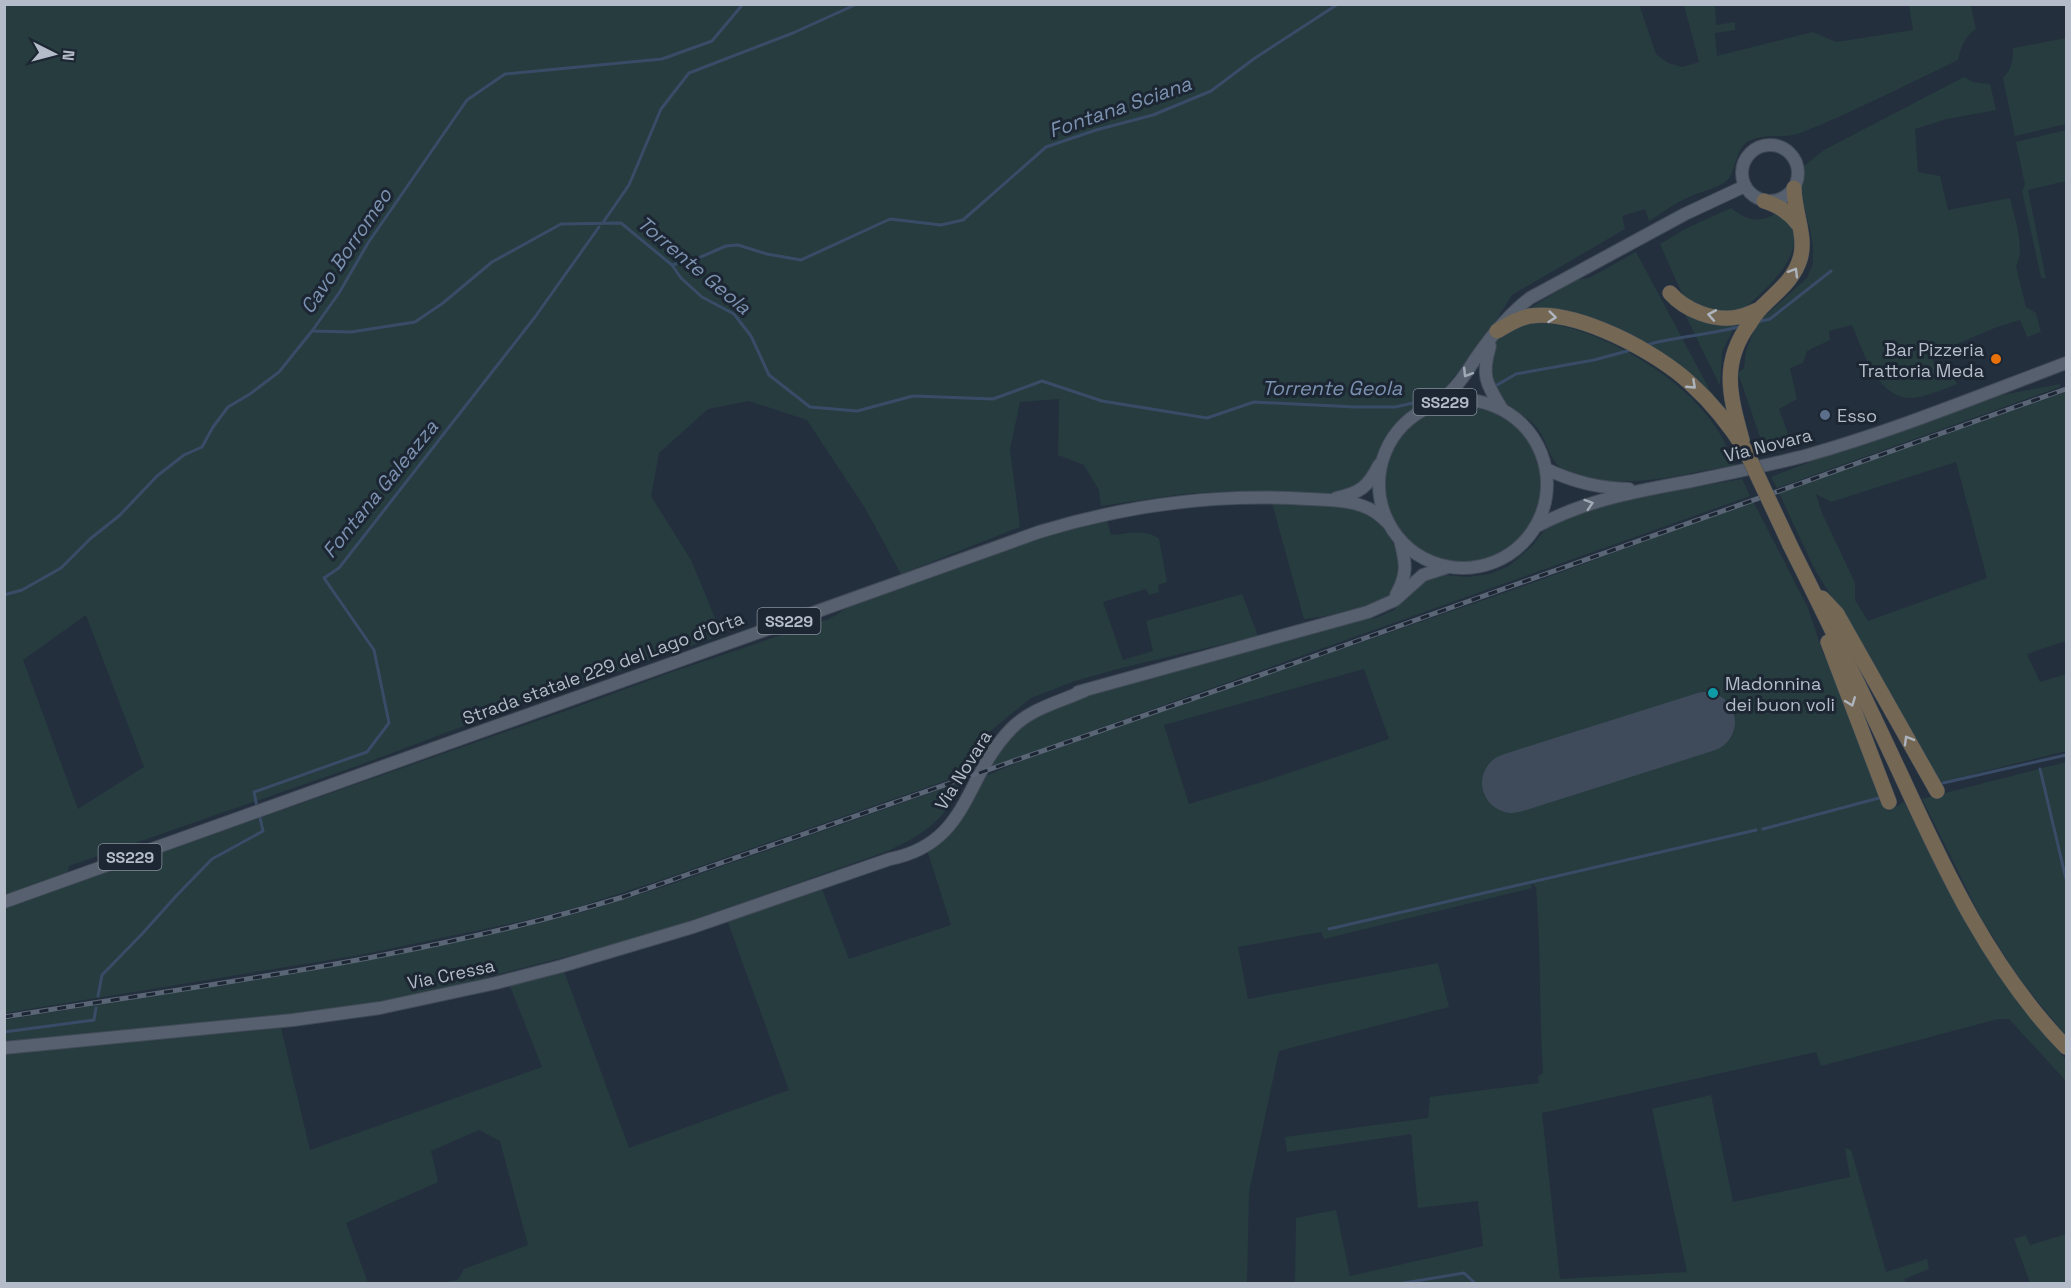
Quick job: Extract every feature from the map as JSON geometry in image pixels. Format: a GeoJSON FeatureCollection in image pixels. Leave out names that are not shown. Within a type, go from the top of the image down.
{"type":"FeatureCollection","features":[{"type":"Feature","properties":{"kind":"highway"},"geometry":{"type":"LineString","coordinates":[[1794,188],[1794,201],[1803,249],[1794,276],[1760,309],[1746,327],[1732,356],[1729,388],[1745,450],[1920,818],[1971,917],[2006,973],[2043,1023],[2067,1047]]}},
{"type":"Feature","properties":{"kind":"highway"},"geometry":{"type":"LineString","coordinates":[[1764,201],[1784,210],[1798,224]]}},
{"type":"Feature","properties":{"kind":"highway"},"geometry":{"type":"LineString","coordinates":[[1670,292],[1677,302],[1696,313],[1737,318],[1760,309]]}},
{"type":"Feature","properties":{"kind":"highway"},"geometry":{"type":"LineString","coordinates":[[1495,335],[1513,322],[1528,316],[1563,318],[1589,324],[1638,347],[1690,383],[1724,421],[1745,450]]}},
{"type":"Feature","properties":{"kind":"highway"},"geometry":{"type":"LineString","coordinates":[[1812,588],[1837,614],[1937,791]]}},
{"type":"Feature","properties":{"kind":"highway"},"geometry":{"type":"LineString","coordinates":[[1812,588],[1816,615],[1888,802]]}},
{"type":"Feature","properties":{"kind":"main road"},"geometry":{"type":"LineString","coordinates":[[1768,145],[1786,150],[1796,162],[1798,175],[1794,188],[1781,199],[1764,201],[1756,198],[1744,186],[1742,168],[1745,159],[1751,152],[1768,145]]}},
{"type":"Feature","properties":{"kind":"main road"},"geometry":{"type":"LineString","coordinates":[[1436,404],[1461,383],[1495,335],[1514,312],[1530,298],[1685,214],[1744,186]]}},
{"type":"Feature","properties":{"kind":"main road"},"geometry":{"type":"LineString","coordinates":[[1495,335],[1484,365],[1493,395],[1502,409]]}},
{"type":"Feature","properties":{"kind":"main road","name":"Via Novara"},"geometry":{"type":"LineString","coordinates":[[1535,527],[1588,503],[1645,489],[1724,475],[1809,454],[1906,423],[2061,365]]}},
{"type":"Feature","properties":{"kind":"main road","name":"SS229"},"geometry":{"type":"LineString","coordinates":[[1459,399],[1481,401],[1502,409],[1515,417],[1531,434],[1542,454],[1546,469],[1547,489],[1544,509],[1535,527],[1525,541],[1498,561],[1473,567],[1448,567],[1422,557],[1400,539],[1389,524],[1379,491],[1384,457],[1395,434],[1414,416],[1436,404],[1459,399]]}},
{"type":"Feature","properties":{"kind":"main road","name":"Strada statale 229 del Lago d'Orta"},"geometry":{"type":"LineString","coordinates":[[1329,500],[1361,490],[1373,478],[1384,457]]}},
{"type":"Feature","properties":{"kind":"main road","name":"Via Novara"},"geometry":{"type":"LineString","coordinates":[[1546,469],[1568,480],[1587,485],[1645,489]]}},
{"type":"Feature","properties":{"kind":"main road","name":"Strada statale 229 del Lago d'Orta"},"geometry":{"type":"LineString","coordinates":[[4,902],[1017,539],[1074,521],[1179,501],[1269,496],[1329,500],[1361,506],[1375,512],[1389,524]]}},
{"type":"Feature","properties":{"kind":"main road"},"geometry":{"type":"LineString","coordinates":[[1382,607],[1396,596],[1405,575],[1406,564],[1400,539]]}},
{"type":"Feature","properties":{"kind":"main road"},"geometry":{"type":"LineString","coordinates":[[1382,607],[1395,600],[1423,575],[1448,567]]}},
{"type":"Feature","properties":{"kind":"main road","name":"Via Novara"},"geometry":{"type":"LineString","coordinates":[[890,859],[927,837],[950,816],[963,796],[992,736],[1022,710],[1055,695],[1084,691],[1382,607]]}},
{"type":"Feature","properties":{"kind":"main road","name":"Via Cressa"},"geometry":{"type":"LineString","coordinates":[[4,1048],[292,1020],[380,1008],[496,983],[573,963],[693,927],[890,859]]}},
{"type":"Feature","properties":{"kind":"green space"},"geometry":{"type":"Polygon","coordinates":[[[1639,4],[1656,54],[1668,63],[1682,67],[1699,62],[1684,5],[1715,5],[1716,25],[1735,22],[1735,30],[1715,33],[1717,56],[1813,32],[1836,42],[1913,30],[1909,5],[1971,5],[1976,29],[1964,43],[1958,60],[1803,132],[1789,136],[1756,138],[1749,141],[1739,152],[1730,177],[1722,184],[1684,199],[1649,221],[1645,209],[1622,216],[1625,229],[1512,295],[1487,335],[1446,387],[1404,417],[1388,434],[1369,475],[1348,492],[1329,495],[1231,491],[1184,494],[1101,506],[1099,490],[1084,465],[1058,455],[1059,399],[1020,402],[1010,449],[1020,527],[901,574],[865,508],[807,420],[749,401],[708,409],[659,453],[651,496],[691,560],[722,635],[515,707],[360,765],[69,866],[65,886],[669,673],[829,619],[854,604],[965,561],[1106,517],[1111,535],[1142,533],[1159,539],[1167,582],[1158,585],[1159,592],[1149,595],[1146,589],[1103,602],[1123,660],[1153,651],[1146,621],[1242,594],[1258,636],[1125,667],[1075,681],[1031,698],[989,732],[968,773],[581,906],[523,921],[360,955],[5,1013],[5,5],[1639,4]],[[86,615],[23,660],[78,809],[144,767],[86,615]]]}},
{"type":"Feature","properties":{"kind":"green space"},"geometry":{"type":"Polygon","coordinates":[[[2066,38],[2066,124],[2015,136],[2003,78],[2011,64],[2013,48],[2066,38]]]}},
{"type":"Feature","properties":{"kind":"green space"},"geometry":{"type":"Polygon","coordinates":[[[1964,77],[1973,82],[1990,84],[1996,110],[1947,119],[1915,129],[1918,172],[1940,176],[1948,210],[2010,198],[2020,242],[2019,259],[2016,266],[2026,307],[2036,313],[2041,332],[2027,337],[2020,320],[1997,327],[1931,355],[1938,374],[1950,370],[1957,384],[1928,395],[1912,398],[1889,391],[1881,382],[1873,371],[1852,325],[1829,331],[1830,340],[1807,351],[1803,363],[1790,368],[1797,399],[1779,409],[1792,445],[1773,450],[1761,440],[1738,373],[1744,368],[1746,351],[1757,323],[1807,278],[1813,264],[1811,233],[1798,194],[1805,165],[1824,150],[1964,77]]]}},
{"type":"Feature","properties":{"kind":"green space"},"geometry":{"type":"Polygon","coordinates":[[[2066,130],[2066,181],[2028,190],[2046,279],[2041,277],[2022,191],[2025,185],[2016,142],[2066,130]]]}},
{"type":"Feature","properties":{"kind":"green space"},"geometry":{"type":"Polygon","coordinates":[[[1731,208],[1743,216],[1754,219],[1766,218],[1779,211],[1789,222],[1794,235],[1793,249],[1778,275],[1735,317],[1687,305],[1660,244],[1687,228],[1731,208]]]}},
{"type":"Feature","properties":{"kind":"green space"},"geometry":{"type":"Polygon","coordinates":[[[1636,252],[1713,396],[1712,398],[1628,335],[1525,311],[1576,280],[1589,278],[1636,252]]]}},
{"type":"Feature","properties":{"kind":"green space"},"geometry":{"type":"Polygon","coordinates":[[[1683,310],[1737,321],[1722,352],[1720,386],[1683,310]]]}},
{"type":"Feature","properties":{"kind":"green space"},"geometry":{"type":"Polygon","coordinates":[[[1530,323],[1558,325],[1584,332],[1628,352],[1671,380],[1706,414],[1721,436],[1735,465],[1673,477],[1630,481],[1588,478],[1561,468],[1556,464],[1537,428],[1505,402],[1498,393],[1491,371],[1493,349],[1498,339],[1517,325],[1530,323]]]}},
{"type":"Feature","properties":{"kind":"green space"},"geometry":{"type":"Polygon","coordinates":[[[2060,384],[2060,387],[1777,488],[1771,477],[1924,418],[1953,412],[2002,395],[2060,384]]]}},
{"type":"Feature","properties":{"kind":"green space"},"geometry":{"type":"Polygon","coordinates":[[[2066,392],[2066,641],[2027,654],[2040,682],[2066,674],[2066,751],[1937,783],[1841,611],[1816,572],[1779,493],[2066,392]],[[1956,462],[1831,502],[1816,494],[1822,513],[1855,583],[1855,600],[1868,621],[1987,578],[1956,462]]]}},
{"type":"Feature","properties":{"kind":"green space"},"geometry":{"type":"Polygon","coordinates":[[[1463,407],[1478,408],[1493,413],[1507,420],[1518,430],[1528,441],[1535,455],[1540,470],[1540,500],[1535,515],[1528,529],[1518,540],[1507,550],[1493,557],[1478,562],[1463,563],[1448,562],[1433,557],[1419,550],[1408,540],[1398,529],[1391,515],[1386,500],[1385,485],[1386,470],[1391,455],[1398,441],[1408,430],[1419,420],[1433,413],[1448,408],[1463,407]]]}},
{"type":"Feature","properties":{"kind":"green space"},"geometry":{"type":"Polygon","coordinates":[[[1742,479],[1750,496],[987,768],[995,752],[1029,719],[1076,699],[1169,669],[1353,621],[1376,618],[1394,610],[1411,590],[1435,574],[1467,577],[1490,574],[1509,566],[1533,545],[1546,528],[1569,514],[1598,504],[1742,479]]]}},
{"type":"Feature","properties":{"kind":"green space"},"geometry":{"type":"Polygon","coordinates":[[[1753,501],[1807,606],[1823,653],[1848,705],[1883,803],[1889,811],[1904,802],[1959,911],[2003,979],[2066,1060],[2066,1081],[2009,1019],[1998,1019],[1821,1066],[1816,1052],[1542,1113],[1560,1279],[1687,1272],[1652,1109],[1711,1095],[1733,1202],[1850,1177],[1845,1148],[1851,1150],[1886,1272],[1927,1259],[1929,1269],[1904,1279],[1906,1283],[1295,1283],[1296,1218],[1336,1210],[1350,1276],[1483,1246],[1478,1201],[1418,1208],[1411,1134],[1287,1152],[1285,1137],[1428,1118],[1430,1097],[1539,1083],[1538,1076],[1543,1073],[1539,934],[1536,887],[1531,883],[1532,888],[1324,939],[1321,932],[1238,947],[1248,999],[1438,963],[1449,1007],[1279,1051],[1249,1192],[1247,1283],[437,1283],[458,1280],[464,1269],[528,1245],[500,1141],[479,1130],[431,1151],[438,1182],[346,1223],[368,1283],[5,1284],[5,1053],[281,1028],[310,1150],[542,1067],[510,986],[564,971],[629,1148],[789,1090],[727,920],[822,889],[849,959],[951,925],[927,850],[983,777],[1031,757],[1524,586],[1753,501]],[[1364,669],[1164,725],[1189,804],[1389,739],[1364,669]]]}},
{"type":"Feature","properties":{"kind":"green space"},"geometry":{"type":"Polygon","coordinates":[[[1272,503],[1309,504],[1350,509],[1362,512],[1376,520],[1391,539],[1399,562],[1399,575],[1391,593],[1373,605],[1304,619],[1272,503]]]}},
{"type":"Feature","properties":{"kind":"green space"},"geometry":{"type":"Polygon","coordinates":[[[2066,762],[2066,1036],[2018,977],[1980,916],[1922,799],[2066,762]]]}},
{"type":"Feature","properties":{"kind":"green space"},"geometry":{"type":"Polygon","coordinates":[[[965,781],[949,806],[933,824],[888,851],[650,935],[457,985],[379,1002],[290,1015],[5,1043],[5,1020],[361,962],[583,912],[663,887],[965,781]]]}},
{"type":"Feature","properties":{"kind":"green space"},"geometry":{"type":"Polygon","coordinates":[[[2066,1234],[2066,1283],[2030,1283],[2014,1239],[2026,1235],[2030,1245],[2066,1234]]]}},
{"type":"Feature","properties":{"kind":"waterway","name":"Cavo Borromeo"},"geometry":{"type":"LineString","coordinates":[[4,595],[22,590],[61,568],[90,539],[120,515],[157,476],[184,455],[202,447],[228,407],[279,372],[339,293],[368,243],[467,100],[505,74],[662,59],[712,41],[743,4]]}},
{"type":"Feature","properties":{"kind":"waterway","name":"Fontana Galeazza"},"geometry":{"type":"LineString","coordinates":[[604,221],[629,185],[661,109],[689,73],[793,33],[857,4]]}},
{"type":"Feature","properties":{"kind":"waterway","name":"Fontana Sciana"},"geometry":{"type":"LineString","coordinates":[[672,265],[696,259],[726,246],[738,245],[767,254],[801,260],[890,219],[941,225],[963,220],[1046,147],[1096,130],[1153,115],[1211,91],[1255,58],[1338,4]]}},
{"type":"Feature","properties":{"kind":"waterway","name":"Torrente Geola"},"geometry":{"type":"LineString","coordinates":[[312,331],[351,332],[415,322],[443,303],[492,262],[561,224],[621,223],[672,265],[681,278],[702,297],[734,314],[751,336],[769,375],[810,407],[857,411],[913,396],[993,399],[1042,381],[1102,401],[1207,418],[1254,402],[1395,407],[1431,399]]}},
{"type":"Feature","properties":{"kind":"waterway","name":"Fontana Galeazza"},"geometry":{"type":"LineString","coordinates":[[257,807],[254,792],[367,752],[389,723],[374,650],[324,578],[339,568],[535,317],[599,227]]}},
{"type":"Feature","properties":{"kind":"waterway","name":"Torrente Geola"},"geometry":{"type":"LineString","coordinates":[[1757,322],[1770,319],[1831,271]]}},
{"type":"Feature","properties":{"kind":"waterway","name":"Torrente Geola"},"geometry":{"type":"LineString","coordinates":[[1646,345],[1742,326]]}},
{"type":"Feature","properties":{"kind":"waterway","name":"Torrente Geola"},"geometry":{"type":"LineString","coordinates":[[1497,385],[1516,374],[1594,360],[1631,350]]}},
{"type":"Feature","properties":{"kind":"waterway"},"geometry":{"type":"LineString","coordinates":[[1943,783],[2066,755]]}},
{"type":"Feature","properties":{"kind":"waterway"},"geometry":{"type":"LineString","coordinates":[[2040,769],[2066,879]]}},
{"type":"Feature","properties":{"kind":"waterway"},"geometry":{"type":"LineString","coordinates":[[1763,829],[1879,798]]}},
{"type":"Feature","properties":{"kind":"waterway","name":"Fontana Galeazza"},"geometry":{"type":"LineString","coordinates":[[98,996],[102,975],[212,859],[263,831],[259,813]]}},
{"type":"Feature","properties":{"kind":"waterway"},"geometry":{"type":"LineString","coordinates":[[1329,929],[1756,830]]}},
{"type":"Feature","properties":{"kind":"waterway","name":"Fontana Galeazza"},"geometry":{"type":"LineString","coordinates":[[4,1032],[94,1020],[96,1008]]}},
{"type":"Feature","properties":{"kind":"waterway","name":"Torrente Geola"},"geometry":{"type":"LineString","coordinates":[[1398,1284],[1464,1273],[1476,1284]]}},
{"type":"Feature","properties":{"kind":"runway"},"geometry":{"type":"LineString","coordinates":[[1512,783],[1705,722]]}},
{"type":"Feature","properties":{"kind":"railway"},"geometry":{"type":"LineString","coordinates":[[4,1017],[316,968],[471,937],[623,897],[1295,663],[2066,389]]}},
{"type":"Feature","properties":{"kind":"place","name":"Bar Pizzeria Trattoria Meda"},"geometry":{"type":"Point","coordinates":[1996,359]}},
{"type":"Feature","properties":{"kind":"place","name":"Esso"},"geometry":{"type":"Point","coordinates":[1825,415]}},
{"type":"Feature","properties":{"kind":"place","name":"Madonnina dei buon voli"},"geometry":{"type":"Point","coordinates":[1713,693]}}]}
